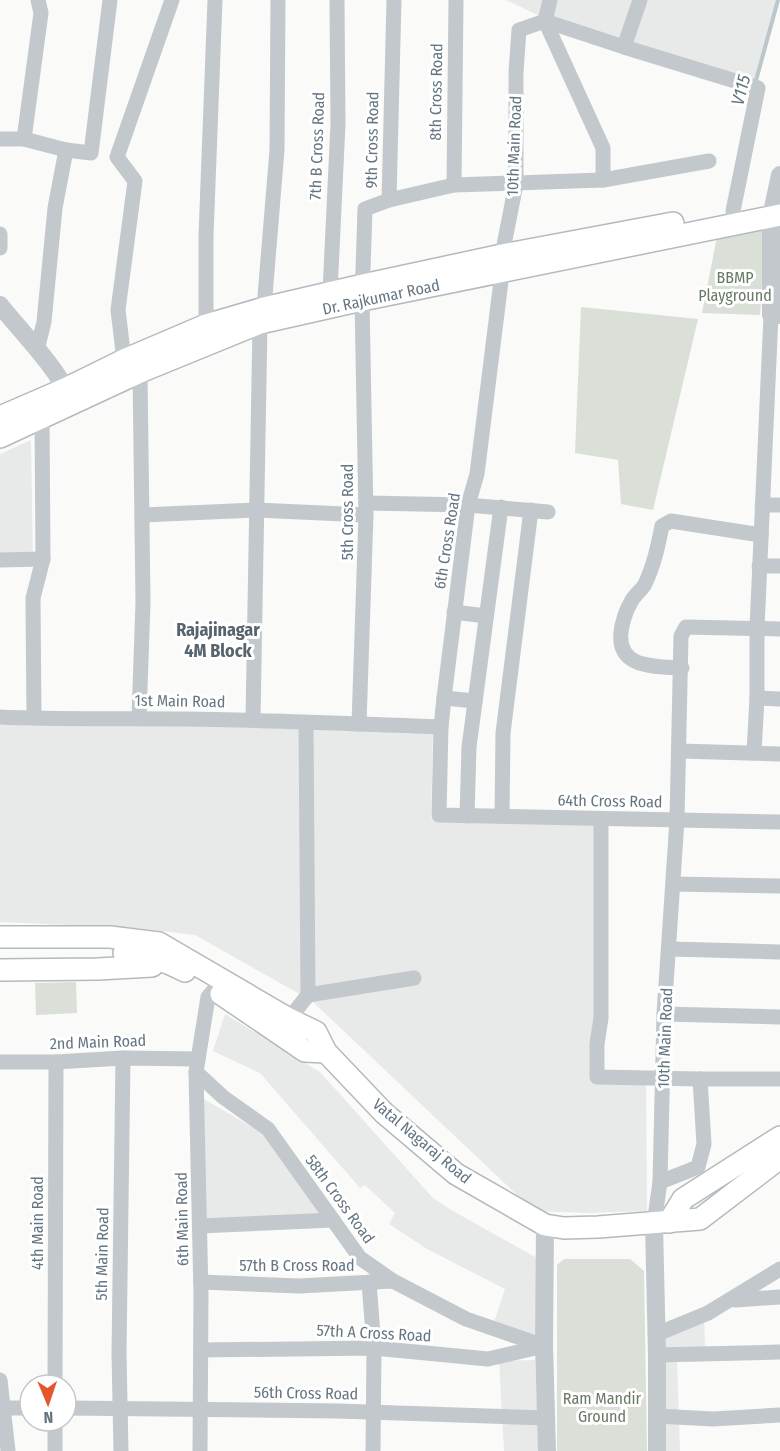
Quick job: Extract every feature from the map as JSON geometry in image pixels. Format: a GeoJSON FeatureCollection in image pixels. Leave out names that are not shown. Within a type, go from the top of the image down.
{"type":"FeatureCollection","features":[{"type":"Feature","properties":{"kind":"main road","name":"Dr. Rajkumar Road"},"geometry":{"type":"LineString","coordinates":[[502,264],[733,212],[776,209]]}},
{"type":"Feature","properties":{"kind":"main road","name":"Dr. Rajkumar Road"},"geometry":{"type":"LineString","coordinates":[[0,417],[69,396],[132,366],[206,325],[262,316],[362,292],[776,209]]}},
{"type":"Feature","properties":{"kind":"main road","name":"Dr. Rajkumar Road"},"geometry":{"type":"LineString","coordinates":[[132,366],[330,292],[362,292]]}},
{"type":"Feature","properties":{"kind":"main road","name":"Dr. Rajkumar Road"},"geometry":{"type":"LineString","coordinates":[[0,437],[42,418],[69,396]]}},
{"type":"Feature","properties":{"kind":"main road","name":"Vatal Nagaraj Road"},"geometry":{"type":"LineString","coordinates":[[0,937],[110,937],[159,943],[289,1019],[316,1032],[326,1052],[384,1113],[456,1174],[545,1225],[564,1228],[700,1219],[780,1158]]}},
{"type":"Feature","properties":{"kind":"main road"},"geometry":{"type":"LineString","coordinates":[[0,951],[146,955],[174,965],[215,989],[305,1051],[326,1052]]}},
{"type":"Feature","properties":{"kind":"main road"},"geometry":{"type":"LineString","coordinates":[[0,970],[98,969],[174,965]]}},
{"type":"Feature","properties":{"kind":"main road"},"geometry":{"type":"LineString","coordinates":[[662,1223],[683,1199],[780,1137]]}},
{"type":"Feature","properties":{"kind":"street"},"geometry":{"type":"LineString","coordinates":[[24,139],[41,13],[38,0]]}},
{"type":"Feature","properties":{"kind":"street"},"geometry":{"type":"LineString","coordinates":[[0,139],[24,139],[66,150],[91,153],[110,0]]}},
{"type":"Feature","properties":{"kind":"street"},"geometry":{"type":"LineString","coordinates":[[139,718],[143,602],[142,515],[132,366],[118,310],[135,181],[117,157],[172,0]]}},
{"type":"Feature","properties":{"kind":"street"},"geometry":{"type":"LineString","coordinates":[[206,325],[206,236],[215,0]]}},
{"type":"Feature","properties":{"kind":"street"},"geometry":{"type":"LineString","coordinates":[[253,720],[262,316],[277,150],[278,0]]}},
{"type":"Feature","properties":{"kind":"street","name":"7th B Cross Road"},"geometry":{"type":"LineString","coordinates":[[330,292],[338,124],[337,0]]}},
{"type":"Feature","properties":{"kind":"street","name":"9th Cross Road"},"geometry":{"type":"LineString","coordinates":[[362,292],[365,209],[389,200],[394,0]]}},
{"type":"Feature","properties":{"kind":"street","name":"8th Cross Road"},"geometry":{"type":"LineString","coordinates":[[453,185],[456,0]]}},
{"type":"Feature","properties":{"kind":"street"},"geometry":{"type":"LineString","coordinates":[[550,0],[545,21],[603,148],[603,180]]}},
{"type":"Feature","properties":{"kind":"street"},"geometry":{"type":"LineString","coordinates":[[624,47],[640,0]]}},
{"type":"Feature","properties":{"kind":"street"},"geometry":{"type":"LineString","coordinates":[[545,21],[753,87],[733,212]]}},
{"type":"Feature","properties":{"kind":"street","name":"10th Main Road"},"geometry":{"type":"LineString","coordinates":[[502,264],[516,184],[516,72],[519,30],[545,21]]}},
{"type":"Feature","properties":{"kind":"street"},"geometry":{"type":"LineString","coordinates":[[37,350],[44,322],[55,208],[66,150]]}},
{"type":"Feature","properties":{"kind":"street"},"geometry":{"type":"LineString","coordinates":[[389,200],[453,185],[603,180],[709,161]]}},
{"type":"Feature","properties":{"kind":"street"},"geometry":{"type":"LineString","coordinates":[[754,753],[762,505],[772,443],[776,209],[780,175]]}},
{"type":"Feature","properties":{"kind":"street"},"geometry":{"type":"LineString","coordinates":[[0,234],[0,248]]}},
{"type":"Feature","properties":{"kind":"street","name":"6th Cross Road"},"geometry":{"type":"LineString","coordinates":[[440,815],[441,728],[444,698],[468,505],[477,474],[502,264]]}},
{"type":"Feature","properties":{"kind":"street","name":"5th Cross Road"},"geometry":{"type":"LineString","coordinates":[[359,724],[366,509],[362,292]]}},
{"type":"Feature","properties":{"kind":"street"},"geometry":{"type":"LineString","coordinates":[[0,305],[37,350],[69,396]]}},
{"type":"Feature","properties":{"kind":"street"},"geometry":{"type":"LineString","coordinates":[[34,718],[33,598],[43,559],[42,418]]}},
{"type":"Feature","properties":{"kind":"street"},"geometry":{"type":"LineString","coordinates":[[142,515],[468,505],[548,512]]}},
{"type":"Feature","properties":{"kind":"street"},"geometry":{"type":"LineString","coordinates":[[762,505],[780,505]]}},
{"type":"Feature","properties":{"kind":"street"},"geometry":{"type":"LineString","coordinates":[[467,816],[469,747],[501,507]]}},
{"type":"Feature","properties":{"kind":"street"},"geometry":{"type":"LineString","coordinates":[[502,816],[503,733],[531,510]]}},
{"type":"Feature","properties":{"kind":"street"},"geometry":{"type":"LineString","coordinates":[[682,668],[648,666],[632,660],[624,655],[620,644],[621,628],[631,601],[644,586],[654,562],[662,526],[670,521],[761,535]]}},
{"type":"Feature","properties":{"kind":"street"},"geometry":{"type":"LineString","coordinates":[[0,560],[43,559]]}},
{"type":"Feature","properties":{"kind":"street"},"geometry":{"type":"LineString","coordinates":[[759,566],[780,566]]}},
{"type":"Feature","properties":{"kind":"street"},"geometry":{"type":"LineString","coordinates":[[454,612],[486,616]]}},
{"type":"Feature","properties":{"kind":"street","name":"10th Main Road"},"geometry":{"type":"LineString","coordinates":[[657,1451],[657,1334],[662,1223],[660,1182],[664,1014],[677,820],[681,636],[686,627],[757,628]]}},
{"type":"Feature","properties":{"kind":"street"},"geometry":{"type":"LineString","coordinates":[[757,628],[780,629]]}},
{"type":"Feature","properties":{"kind":"street"},"geometry":{"type":"LineString","coordinates":[[444,698],[475,701]]}},
{"type":"Feature","properties":{"kind":"street"},"geometry":{"type":"LineString","coordinates":[[757,698],[780,699]]}},
{"type":"Feature","properties":{"kind":"street","name":"1st Main Road"},"geometry":{"type":"LineString","coordinates":[[0,717],[91,720],[139,718],[253,720],[441,728]]}},
{"type":"Feature","properties":{"kind":"street"},"geometry":{"type":"LineString","coordinates":[[289,1019],[308,994],[306,723]]}},
{"type":"Feature","properties":{"kind":"street"},"geometry":{"type":"LineString","coordinates":[[680,751],[780,754]]}},
{"type":"Feature","properties":{"kind":"street","name":"64th Cross Road"},"geometry":{"type":"LineString","coordinates":[[440,815],[780,822]]}},
{"type":"Feature","properties":{"kind":"street"},"geometry":{"type":"LineString","coordinates":[[601,819],[601,1018],[597,1044],[597,1077],[780,1079]]}},
{"type":"Feature","properties":{"kind":"street"},"geometry":{"type":"LineString","coordinates":[[674,884],[780,886]]}},
{"type":"Feature","properties":{"kind":"street"},"geometry":{"type":"LineString","coordinates":[[669,949],[780,952]]}},
{"type":"Feature","properties":{"kind":"street"},"geometry":{"type":"LineString","coordinates":[[308,994],[414,978]]}},
{"type":"Feature","properties":{"kind":"street","name":"6th Main Road"},"geometry":{"type":"LineString","coordinates":[[200,1451],[202,1350],[197,1066],[208,997],[215,989]]}},
{"type":"Feature","properties":{"kind":"street"},"geometry":{"type":"LineString","coordinates":[[664,1014],[780,1017]]}},
{"type":"Feature","properties":{"kind":"street","name":"2nd Main Road"},"geometry":{"type":"LineString","coordinates":[[0,1062],[56,1062],[123,1058],[197,1066]]}},
{"type":"Feature","properties":{"kind":"street","name":"5th Main Road"},"geometry":{"type":"LineString","coordinates":[[121,1451],[119,1353],[123,1058]]}},
{"type":"Feature","properties":{"kind":"street","name":"4th Main Road"},"geometry":{"type":"LineString","coordinates":[[55,1373],[56,1062]]}},
{"type":"Feature","properties":{"kind":"street","name":"58th Cross Road"},"geometry":{"type":"LineString","coordinates":[[197,1066],[223,1097],[268,1129],[360,1258],[393,1281],[466,1319],[544,1346]]}},
{"type":"Feature","properties":{"kind":"street"},"geometry":{"type":"LineString","coordinates":[[660,1182],[698,1167],[704,1144],[700,1079]]}},
{"type":"Feature","properties":{"kind":"street"},"geometry":{"type":"LineString","coordinates":[[200,1226],[333,1220]]}},
{"type":"Feature","properties":{"kind":"street"},"geometry":{"type":"LineString","coordinates":[[545,1225],[544,1346],[547,1451]]}},
{"type":"Feature","properties":{"kind":"street"},"geometry":{"type":"LineString","coordinates":[[657,1334],[733,1300],[780,1269]]}},
{"type":"Feature","properties":{"kind":"street","name":"57th B Cross Road"},"geometry":{"type":"LineString","coordinates":[[201,1282],[299,1286],[393,1281]]}},
{"type":"Feature","properties":{"kind":"street"},"geometry":{"type":"LineString","coordinates":[[369,1282],[374,1348],[373,1451]]}},
{"type":"Feature","properties":{"kind":"street"},"geometry":{"type":"LineString","coordinates":[[733,1300],[780,1297]]}},
{"type":"Feature","properties":{"kind":"street","name":"57th A Cross Road"},"geometry":{"type":"LineString","coordinates":[[202,1350],[374,1348],[488,1359],[544,1346]]}},
{"type":"Feature","properties":{"kind":"street"},"geometry":{"type":"LineString","coordinates":[[657,1355],[780,1352]]}},
{"type":"Feature","properties":{"kind":"street"},"geometry":{"type":"LineString","coordinates":[[0,1380],[8,1451]]}},
{"type":"Feature","properties":{"kind":"street"},"geometry":{"type":"LineString","coordinates":[[2,1408],[18,1408]]}},
{"type":"Feature","properties":{"kind":"street","name":"56th Cross Road"},"geometry":{"type":"LineString","coordinates":[[78,1408],[374,1412],[546,1418]]}},
{"type":"Feature","properties":{"kind":"street"},"geometry":{"type":"LineString","coordinates":[[657,1416],[713,1419],[780,1414]]}},
{"type":"Feature","properties":{"kind":"street"},"geometry":{"type":"LineString","coordinates":[[55,1433],[55,1451]]}},
{"type":"Feature","properties":{"kind":"shaded area"},"geometry":{"type":"Polygon","coordinates":[[[506,0],[778,0],[757,85],[580,35],[506,0]]]}},
{"type":"Feature","properties":{"kind":"shaded area"},"geometry":{"type":"Polygon","coordinates":[[[31,440],[33,559],[0,557],[0,454],[31,440]]]}},
{"type":"Feature","properties":{"kind":"shaded area"},"geometry":{"type":"Polygon","coordinates":[[[0,720],[433,733],[431,818],[598,824],[596,1084],[646,1082],[647,1211],[588,1213],[534,1211],[312,1001],[195,935],[138,928],[0,922],[0,720]]]}},
{"type":"Feature","properties":{"kind":"shaded area"},"geometry":{"type":"Polygon","coordinates":[[[225,1014],[320,1072],[433,1198],[537,1258],[535,1338],[493,1325],[505,1289],[427,1249],[389,1224],[395,1213],[365,1185],[360,1188],[260,1073],[213,1051],[225,1014]]]}},
{"type":"Feature","properties":{"kind":"shaded area"},"geometry":{"type":"Polygon","coordinates":[[[202,1098],[266,1135],[331,1227],[206,1230],[202,1098]]]}},
{"type":"Feature","properties":{"kind":"shaded area"},"geometry":{"type":"Polygon","coordinates":[[[704,1312],[705,1350],[661,1351],[661,1325],[704,1312]]]}},
{"type":"Feature","properties":{"kind":"shaded area"},"geometry":{"type":"Polygon","coordinates":[[[677,1358],[680,1451],[660,1451],[661,1359],[677,1358]]]}},
{"type":"Feature","properties":{"kind":"shaded area"},"geometry":{"type":"Polygon","coordinates":[[[535,1360],[539,1451],[504,1451],[499,1361],[535,1360]]]}},
{"type":"Feature","properties":{"kind":"green space","name":"BBMP Playground"},"geometry":{"type":"Polygon","coordinates":[[[767,229],[760,315],[702,313],[717,237],[767,229]]]}},
{"type":"Feature","properties":{"kind":"green space"},"geometry":{"type":"Polygon","coordinates":[[[581,307],[698,319],[653,510],[621,504],[618,460],[575,453],[581,307]]]}},
{"type":"Feature","properties":{"kind":"green space"},"geometry":{"type":"Polygon","coordinates":[[[76,982],[77,1013],[36,1015],[35,983],[76,982]]]}},
{"type":"Feature","properties":{"kind":"green space","name":"Ram Mandir Ground"},"geometry":{"type":"Polygon","coordinates":[[[564,1259],[630,1259],[644,1271],[647,1451],[557,1451],[557,1265],[564,1259]]]}},
{"type":"Feature","properties":{"kind":"waterway","name":"V115"},"geometry":{"type":"LineString","coordinates":[[755,84],[778,0]]}},
{"type":"Feature","properties":{"kind":"district","name":"Rajajinagar 4M Block"},"geometry":{"type":"Point","coordinates":[218,640]}}]}
